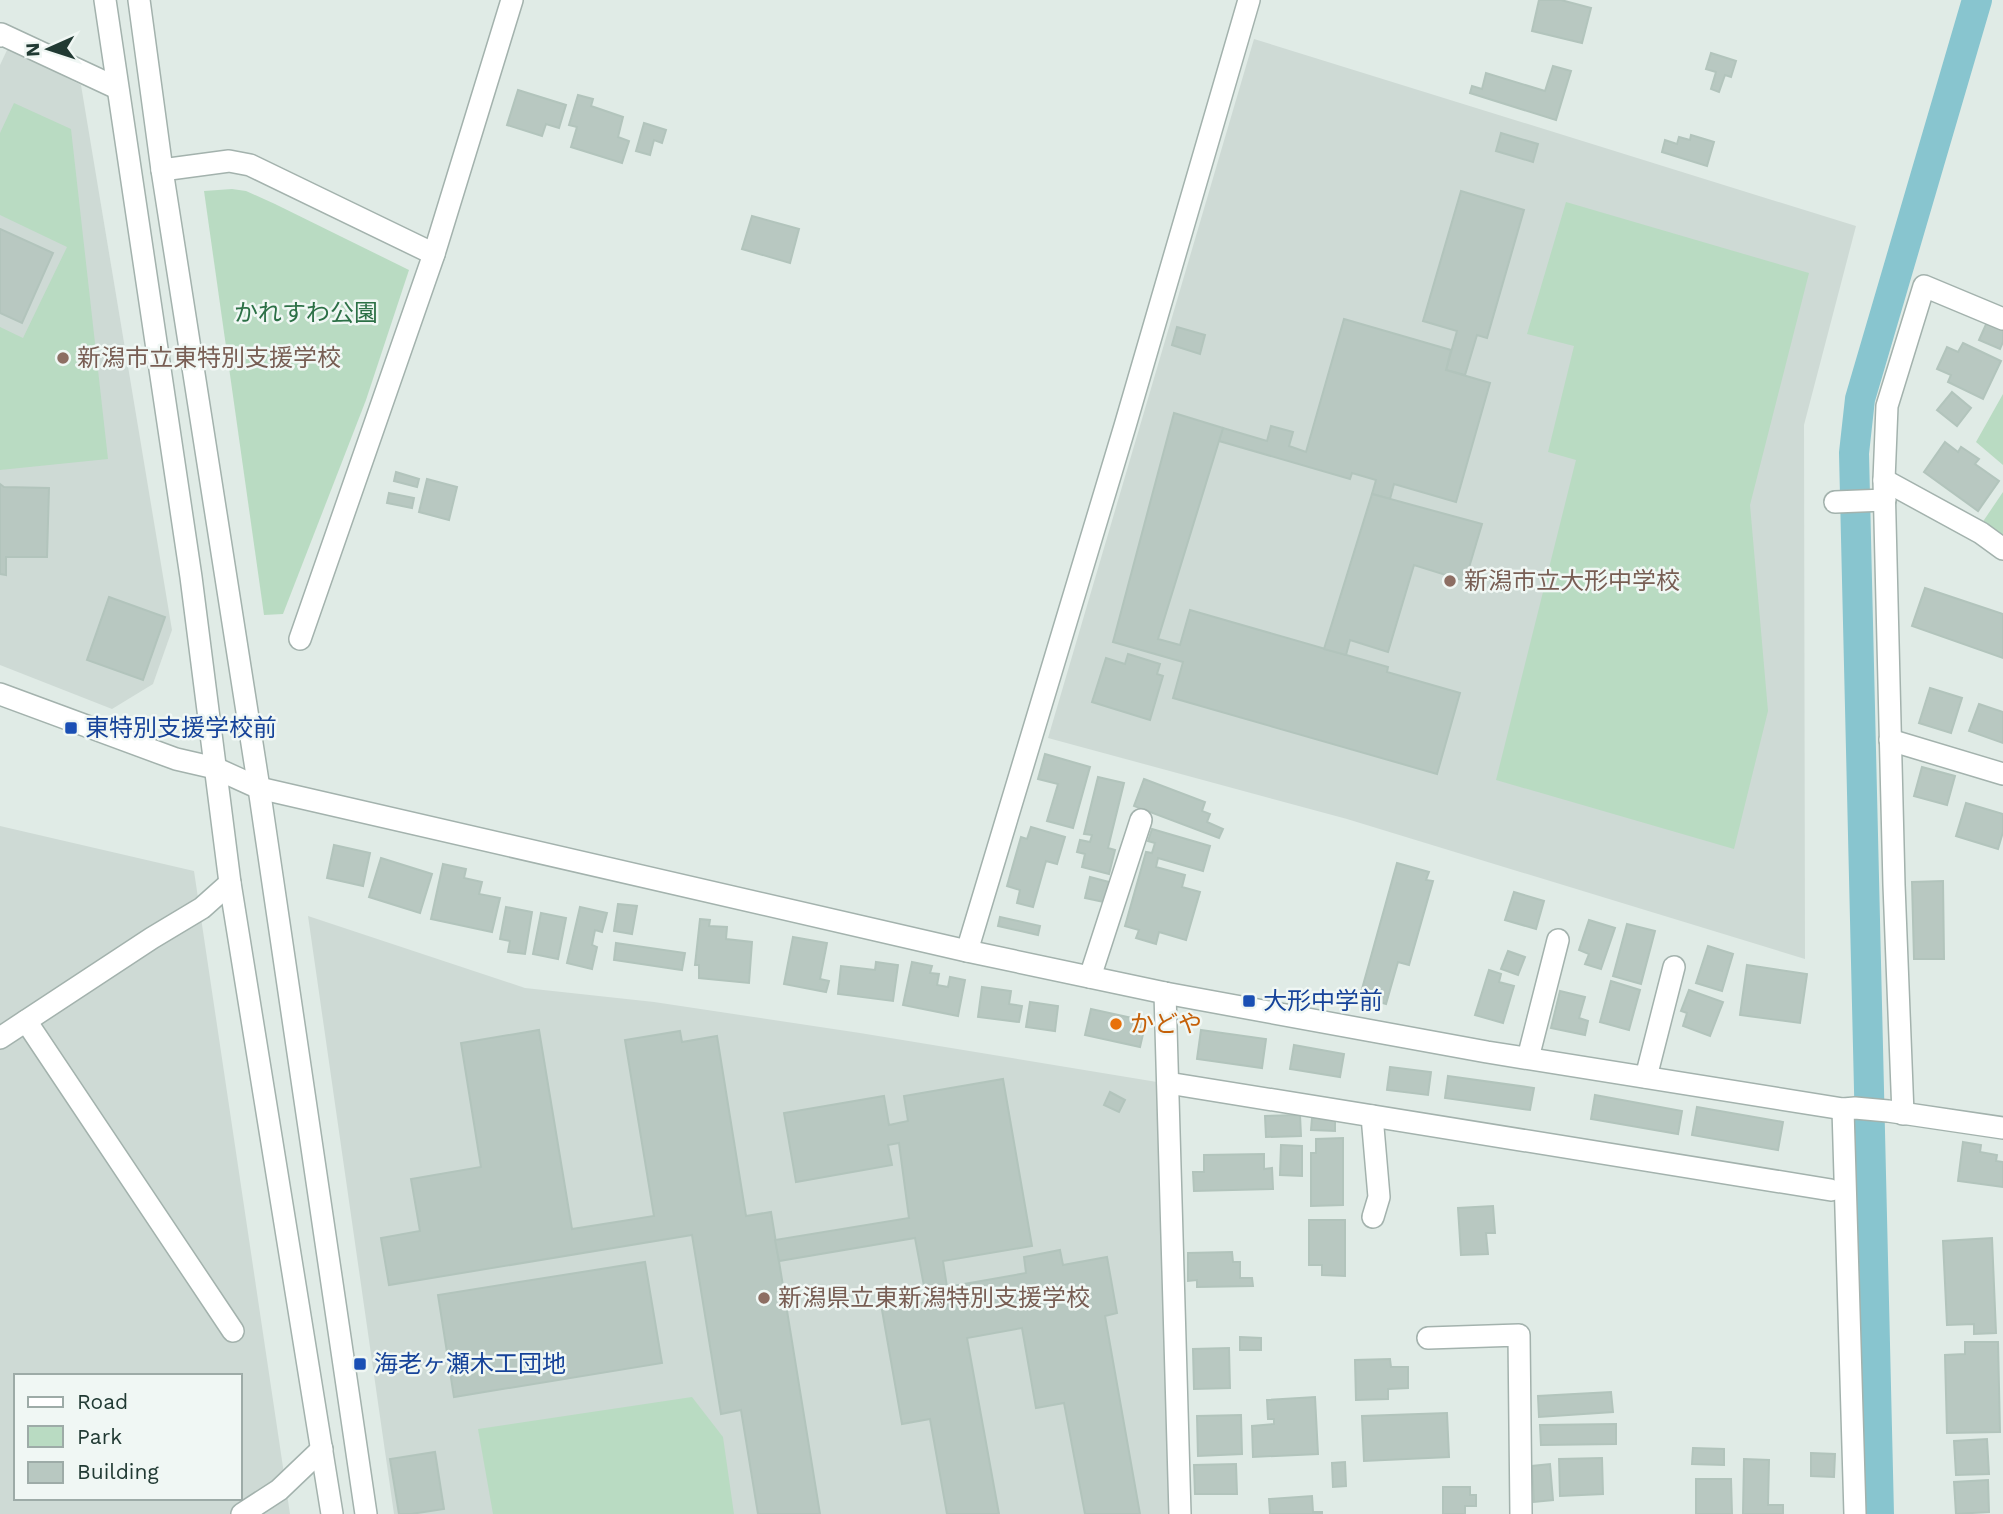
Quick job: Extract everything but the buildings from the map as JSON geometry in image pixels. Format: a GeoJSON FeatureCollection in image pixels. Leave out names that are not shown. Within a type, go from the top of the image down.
{"type":"FeatureCollection","features":[{"type":"Feature","properties":{"kind":"street"},"geometry":{"type":"LineString","coordinates":[[105,0],[191,577],[230,883],[331,1514]]}},
{"type":"Feature","properties":{"kind":"street"},"geometry":{"type":"LineString","coordinates":[[139,0],[162,170],[259,788],[366,1514]]}},
{"type":"Feature","properties":{"kind":"street"},"geometry":{"type":"LineString","coordinates":[[300,639],[434,254],[512,0]]}},
{"type":"Feature","properties":{"kind":"street"},"geometry":{"type":"LineString","coordinates":[[967,951],[1125,426],[1249,0]]}},
{"type":"Feature","properties":{"kind":"street"},"geometry":{"type":"LineString","coordinates":[[0,36],[1,34],[117,88]]}},
{"type":"Feature","properties":{"kind":"street"},"geometry":{"type":"LineString","coordinates":[[162,170],[229,162],[250,165],[434,254]]}},
{"type":"Feature","properties":{"kind":"street"},"geometry":{"type":"LineString","coordinates":[[1895,1112],[1884,490],[1887,407],[1924,286],[2003,319]]}},
{"type":"Feature","properties":{"kind":"street"},"geometry":{"type":"LineString","coordinates":[[1835,502],[1884,490],[1981,533],[2003,549]]}},
{"type":"Feature","properties":{"kind":"street"},"geometry":{"type":"LineString","coordinates":[[0,695],[176,759],[215,768],[259,788],[967,951],[1165,993],[1528,1058],[1849,1108],[2003,1128]]}},
{"type":"Feature","properties":{"kind":"street"},"geometry":{"type":"LineString","coordinates":[[1890,740],[2003,774]]}},
{"type":"Feature","properties":{"kind":"street"},"geometry":{"type":"LineString","coordinates":[[1090,977],[1141,820]]}},
{"type":"Feature","properties":{"kind":"street"},"geometry":{"type":"LineString","coordinates":[[0,1038],[202,908],[230,883]]}},
{"type":"Feature","properties":{"kind":"street"},"geometry":{"type":"LineString","coordinates":[[1528,1058],[1558,940]]}},
{"type":"Feature","properties":{"kind":"street"},"geometry":{"type":"LineString","coordinates":[[1646,1077],[1674,967]]}},
{"type":"Feature","properties":{"kind":"street"},"geometry":{"type":"LineString","coordinates":[[1165,993],[1180,1514]]}},
{"type":"Feature","properties":{"kind":"street"},"geometry":{"type":"LineString","coordinates":[[26,1021],[233,1331]]}},
{"type":"Feature","properties":{"kind":"street"},"geometry":{"type":"LineString","coordinates":[[1168,1083],[1831,1190]]}},
{"type":"Feature","properties":{"kind":"street"},"geometry":{"type":"LineString","coordinates":[[1849,1108],[1855,1514]]}},
{"type":"Feature","properties":{"kind":"street"},"geometry":{"type":"LineString","coordinates":[[1372,1116],[1379,1197],[1373,1217]]}},
{"type":"Feature","properties":{"kind":"street"},"geometry":{"type":"LineString","coordinates":[[1428,1338],[1519,1335],[1521,1514]]}},
{"type":"Feature","properties":{"kind":"street"},"geometry":{"type":"LineString","coordinates":[[242,1514],[279,1490],[322,1449]]}},
{"type":"Feature","properties":{"kind":"shaded area","name":"新潟市立大形中学校"},"geometry":{"type":"Polygon","coordinates":[[[1254,39],[1856,226],[1804,425],[1805,959],[1347,819],[1048,738],[1254,39]]]}},
{"type":"Feature","properties":{"kind":"shaded area","name":"新潟市立東特別支援学校"},"geometry":{"type":"Polygon","coordinates":[[[8,48],[81,85],[172,630],[153,684],[112,709],[0,665],[0,65],[8,48]]]}},
{"type":"Feature","properties":{"kind":"shaded area"},"geometry":{"type":"Polygon","coordinates":[[[0,826],[194,871],[290,1514],[0,1514],[0,826]]]}},
{"type":"Feature","properties":{"kind":"shaded area","name":"新潟県立東新潟特別支援学校"},"geometry":{"type":"Polygon","coordinates":[[[308,916],[525,988],[654,1002],[1157,1082],[1171,1514],[394,1514],[308,916]]]}},
{"type":"Feature","properties":{"kind":"green space"},"geometry":{"type":"Polygon","coordinates":[[[14,103],[71,129],[108,459],[0,470],[0,327],[23,338],[67,247],[0,215],[0,133],[14,103]]]}},
{"type":"Feature","properties":{"kind":"green space","name":"かれすわ公園"},"geometry":{"type":"Polygon","coordinates":[[[204,191],[246,191],[275,204],[409,270],[366,400],[283,614],[264,615],[204,191]]]}},
{"type":"Feature","properties":{"kind":"green space"},"geometry":{"type":"Polygon","coordinates":[[[1566,202],[1809,273],[1750,505],[1768,711],[1734,849],[1496,780],[1576,460],[1548,452],[1574,346],[1527,334],[1566,202]]]}},
{"type":"Feature","properties":{"kind":"green space"},"geometry":{"type":"Polygon","coordinates":[[[2003,394],[2003,465],[1976,442],[2003,394]]]}},
{"type":"Feature","properties":{"kind":"green space"},"geometry":{"type":"Polygon","coordinates":[[[2003,492],[2003,537],[1982,523],[2003,492]]]}},
{"type":"Feature","properties":{"kind":"green space"},"geometry":{"type":"Polygon","coordinates":[[[692,1397],[723,1437],[734,1514],[493,1514],[478,1429],[692,1397]]]}},
{"type":"Feature","properties":{"kind":"waterway"},"geometry":{"type":"LineString","coordinates":[[1879,1514],[1854,453],[1860,399],[1977,0]]}},
{"type":"Feature","properties":{"kind":"place","name":"新潟市立東特別支援学校"},"geometry":{"type":"Point","coordinates":[63,358]}},
{"type":"Feature","properties":{"kind":"place","name":"新潟市立大形中学校"},"geometry":{"type":"Point","coordinates":[1450,581]}},
{"type":"Feature","properties":{"kind":"place","name":"東特別支援学校前"},"geometry":{"type":"Point","coordinates":[71,728]}},
{"type":"Feature","properties":{"kind":"place","name":"大形中学前"},"geometry":{"type":"Point","coordinates":[1249,1001]}},
{"type":"Feature","properties":{"kind":"place","name":"かどや"},"geometry":{"type":"Point","coordinates":[1116,1024]}},
{"type":"Feature","properties":{"kind":"place","name":"新潟県立東新潟特別支援学校"},"geometry":{"type":"Point","coordinates":[764,1298]}},
{"type":"Feature","properties":{"kind":"place","name":"海老ヶ瀬木工団地"},"geometry":{"type":"Point","coordinates":[360,1364]}}]}
